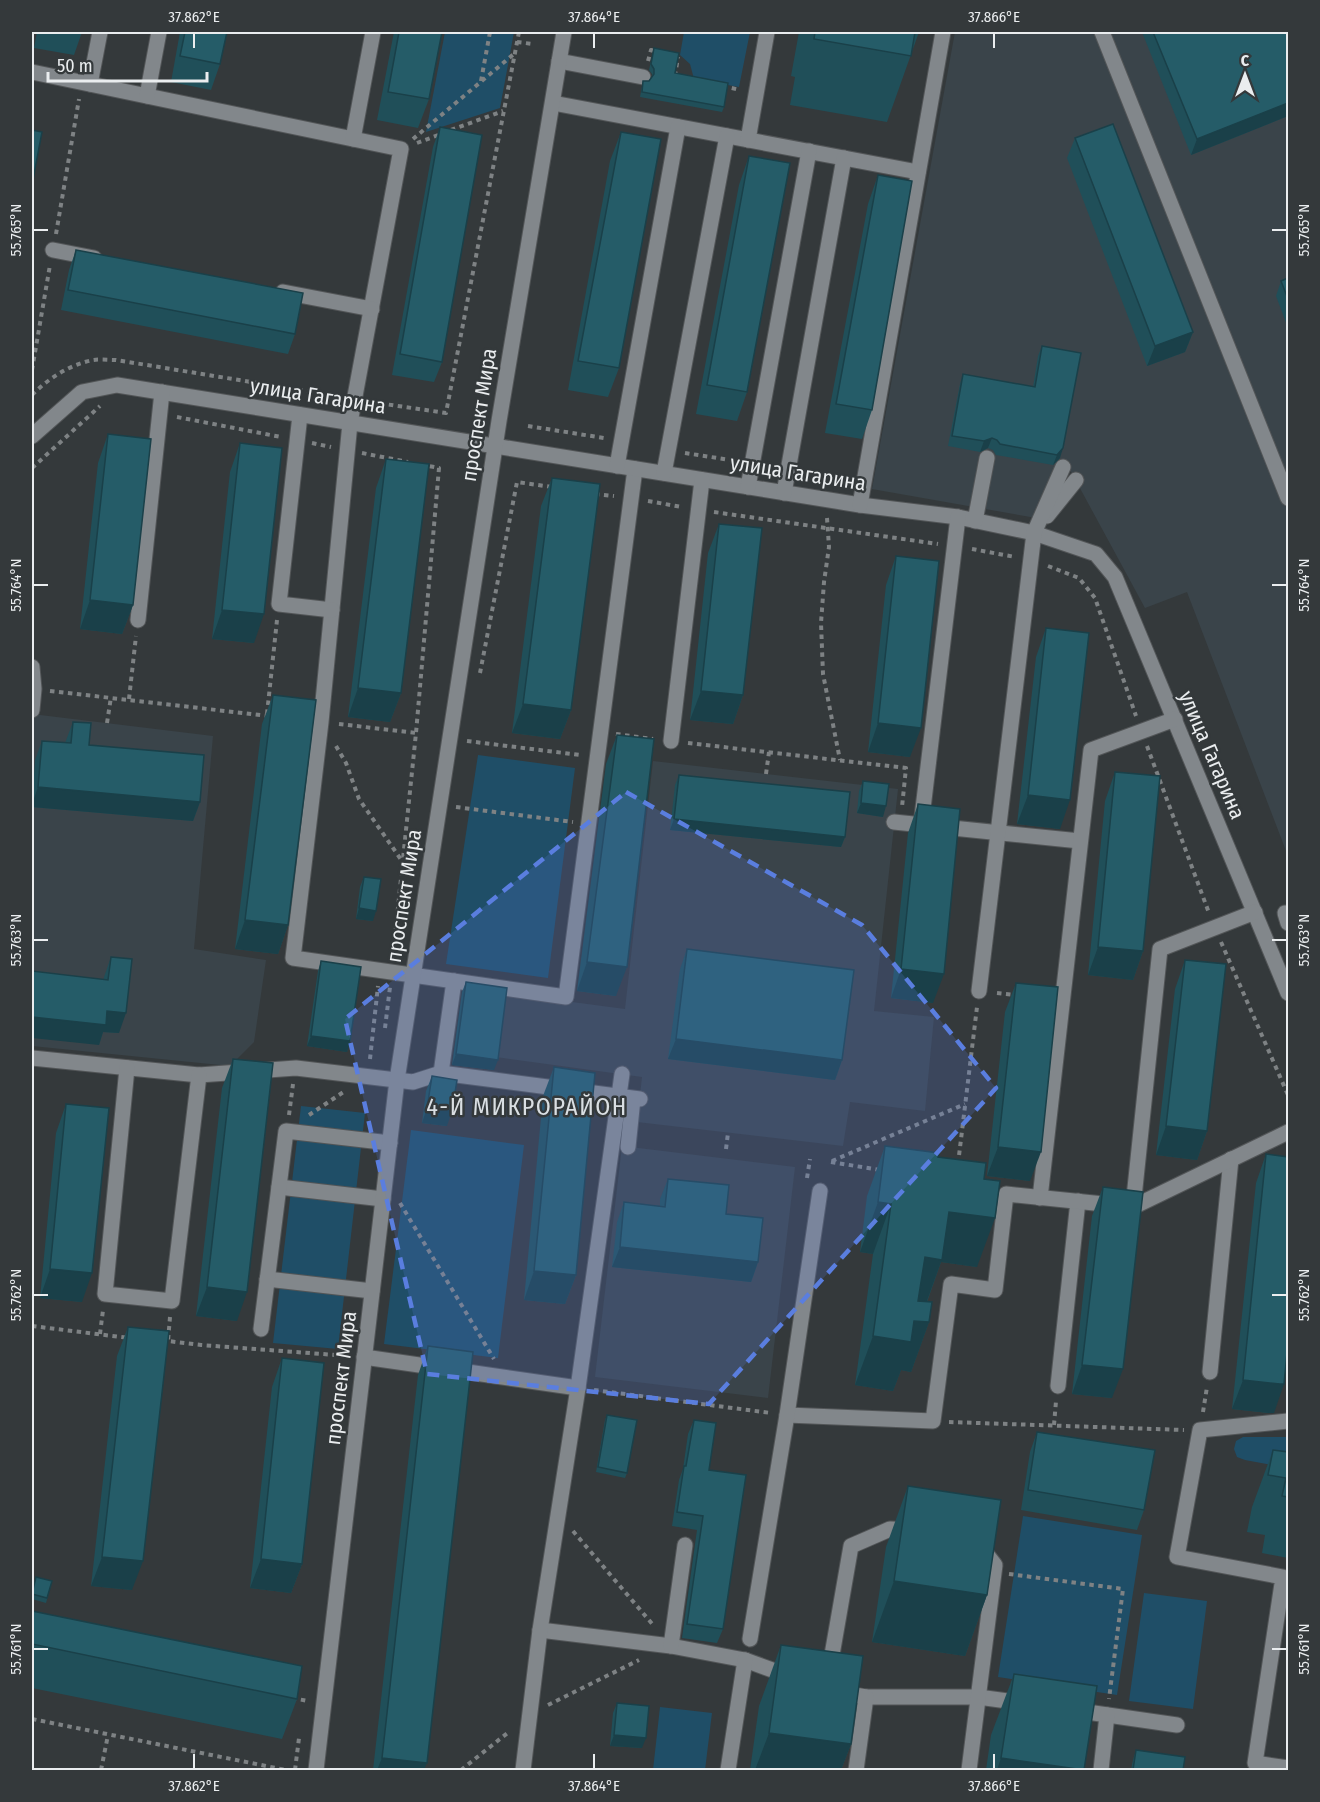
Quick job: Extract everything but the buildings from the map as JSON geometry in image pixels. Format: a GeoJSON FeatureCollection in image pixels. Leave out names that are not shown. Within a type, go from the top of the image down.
{"type":"FeatureCollection","features":[{"type":"Feature","properties":{"kind":"street"},"geometry":{"type":"LineString","coordinates":[[86,83],[100,32]]}},
{"type":"Feature","properties":{"kind":"street"},"geometry":{"type":"LineString","coordinates":[[147,96],[159,32]]}},
{"type":"Feature","properties":{"kind":"street"},"geometry":{"type":"LineString","coordinates":[[353,139],[373,32]]}},
{"type":"Feature","properties":{"kind":"street","name":"проспект Мира"},"geometry":{"type":"LineString","coordinates":[[316,1770],[397,1080],[495,447],[564,32]]}},
{"type":"Feature","properties":{"kind":"street"},"geometry":{"type":"LineString","coordinates":[[748,140],[767,32]]}},
{"type":"Feature","properties":{"kind":"street"},"geometry":{"type":"LineString","coordinates":[[860,505],[943,32]]}},
{"type":"Feature","properties":{"kind":"street"},"geometry":{"type":"LineString","coordinates":[[1102,32],[1288,498]]}},
{"type":"Feature","properties":{"kind":"street"},"geometry":{"type":"LineString","coordinates":[[559,65],[644,76]]}},
{"type":"Feature","properties":{"kind":"street"},"geometry":{"type":"LineString","coordinates":[[32,72],[401,149],[350,423],[321,722],[293,958],[566,998],[635,469]]}},
{"type":"Feature","properties":{"kind":"street"},"geometry":{"type":"LineString","coordinates":[[553,103],[918,172]]}},
{"type":"Feature","properties":{"kind":"street"},"geometry":{"type":"LineString","coordinates":[[617,466],[678,127]]}},
{"type":"Feature","properties":{"kind":"street"},"geometry":{"type":"LineString","coordinates":[[664,474],[727,136]]}},
{"type":"Feature","properties":{"kind":"street"},"geometry":{"type":"LineString","coordinates":[[748,487],[809,151]]}},
{"type":"Feature","properties":{"kind":"street"},"geometry":{"type":"LineString","coordinates":[[784,493],[844,158]]}},
{"type":"Feature","properties":{"kind":"street"},"geometry":{"type":"LineString","coordinates":[[53,250],[107,260]]}},
{"type":"Feature","properties":{"kind":"street"},"geometry":{"type":"LineString","coordinates":[[273,291],[372,309]]}},
{"type":"Feature","properties":{"kind":"street","name":"улица Гагарина"},"geometry":{"type":"LineString","coordinates":[[32,436],[82,392],[117,385],[860,505],[958,517],[1034,533],[1096,554],[1116,577],[1146,630],[1175,719],[1288,993]]}},
{"type":"Feature","properties":{"kind":"street"},"geometry":{"type":"LineString","coordinates":[[138,620],[162,392]]}},
{"type":"Feature","properties":{"kind":"street"},"geometry":{"type":"LineString","coordinates":[[300,415],[279,604],[332,610]]}},
{"type":"Feature","properties":{"kind":"street"},"geometry":{"type":"LineString","coordinates":[[975,521],[987,458]]}},
{"type":"Feature","properties":{"kind":"street"},"geometry":{"type":"LineString","coordinates":[[979,991],[1034,533],[1063,467]]}},
{"type":"Feature","properties":{"kind":"street"},"geometry":{"type":"LineString","coordinates":[[671,741],[702,480]]}},
{"type":"Feature","properties":{"kind":"street"},"geometry":{"type":"LineString","coordinates":[[1034,533],[1076,480]]}},
{"type":"Feature","properties":{"kind":"street"},"geometry":{"type":"LineString","coordinates":[[921,825],[958,517]]}},
{"type":"Feature","properties":{"kind":"street"},"geometry":{"type":"LineString","coordinates":[[32,667],[34,689],[32,710]]}},
{"type":"Feature","properties":{"kind":"street"},"geometry":{"type":"LineString","coordinates":[[1040,1198],[1092,750],[1175,719]]}},
{"type":"Feature","properties":{"kind":"street"},"geometry":{"type":"LineString","coordinates":[[897,822],[1080,841]]}},
{"type":"Feature","properties":{"kind":"street"},"geometry":{"type":"LineString","coordinates":[[1133,1208],[1160,949],[1255,912]]}},
{"type":"Feature","properties":{"kind":"street"},"geometry":{"type":"LineString","coordinates":[[441,1073],[454,981]]}},
{"type":"Feature","properties":{"kind":"street"},"geometry":{"type":"LineString","coordinates":[[32,1058],[199,1076],[296,1068],[413,1082],[441,1073],[630,1098]]}},
{"type":"Feature","properties":{"kind":"street"},"geometry":{"type":"LineString","coordinates":[[127,1068],[105,1294],[172,1301],[199,1076]]}},
{"type":"Feature","properties":{"kind":"street"},"geometry":{"type":"LineString","coordinates":[[622,1074],[630,1098],[628,1147]]}},
{"type":"Feature","properties":{"kind":"street"},"geometry":{"type":"LineString","coordinates":[[523,1770],[540,1630],[578,1388],[630,1098]]}},
{"type":"Feature","properties":{"kind":"street"},"geometry":{"type":"LineString","coordinates":[[261,1329],[286,1131],[390,1143]]}},
{"type":"Feature","properties":{"kind":"street"},"geometry":{"type":"LineString","coordinates":[[787,1415],[933,1421],[951,1284],[995,1290],[1006,1194],[1133,1208],[1288,1132]]}},
{"type":"Feature","properties":{"kind":"street"},"geometry":{"type":"LineString","coordinates":[[1210,1372],[1232,1159]]}},
{"type":"Feature","properties":{"kind":"street"},"geometry":{"type":"LineString","coordinates":[[279,1186],[383,1199]]}},
{"type":"Feature","properties":{"kind":"street"},"geometry":{"type":"LineString","coordinates":[[750,1639],[787,1415],[820,1191]]}},
{"type":"Feature","properties":{"kind":"street"},"geometry":{"type":"LineString","coordinates":[[1058,1386],[1078,1202]]}},
{"type":"Feature","properties":{"kind":"street"},"geometry":{"type":"LineString","coordinates":[[267,1279],[372,1291]]}},
{"type":"Feature","properties":{"kind":"street"},"geometry":{"type":"LineString","coordinates":[[364,1357],[578,1388]]}},
{"type":"Feature","properties":{"kind":"street"},"geometry":{"type":"LineString","coordinates":[[1288,1420],[1200,1430],[1177,1557],[1283,1577],[1255,1763],[1288,1768]]}},
{"type":"Feature","properties":{"kind":"street"},"geometry":{"type":"LineString","coordinates":[[925,1532],[890,1528],[851,1546],[826,1690],[866,1697],[978,1697],[1037,1705]]}},
{"type":"Feature","properties":{"kind":"street"},"geometry":{"type":"LineString","coordinates":[[969,1770],[995,1565],[971,1536]]}},
{"type":"Feature","properties":{"kind":"street"},"geometry":{"type":"LineString","coordinates":[[671,1646],[685,1545]]}},
{"type":"Feature","properties":{"kind":"street"},"geometry":{"type":"LineString","coordinates":[[540,1630],[671,1646],[745,1660],[806,1683]]}},
{"type":"Feature","properties":{"kind":"street"},"geometry":{"type":"LineString","coordinates":[[728,1770],[745,1660]]}},
{"type":"Feature","properties":{"kind":"street"},"geometry":{"type":"LineString","coordinates":[[856,1770],[866,1697]]}},
{"type":"Feature","properties":{"kind":"street"},"geometry":{"type":"LineString","coordinates":[[1060,1708],[1177,1725]]}},
{"type":"Feature","properties":{"kind":"street"},"geometry":{"type":"LineString","coordinates":[[1101,1770],[1107,1715]]}},
{"type":"Feature","properties":{"kind":"path"},"geometry":{"type":"LineString","coordinates":[[481,82],[490,32]]}},
{"type":"Feature","properties":{"kind":"path"},"geometry":{"type":"LineString","coordinates":[[446,413],[519,32]]}},
{"type":"Feature","properties":{"kind":"path"},"geometry":{"type":"LineString","coordinates":[[517,42],[533,44]]}},
{"type":"Feature","properties":{"kind":"path"},"geometry":{"type":"LineString","coordinates":[[644,76],[651,50],[660,52]]}},
{"type":"Feature","properties":{"kind":"path"},"geometry":{"type":"LineString","coordinates":[[401,149],[515,53]]}},
{"type":"Feature","properties":{"kind":"path"},"geometry":{"type":"LineString","coordinates":[[669,53],[679,55],[675,76],[686,79]]}},
{"type":"Feature","properties":{"kind":"path"},"geometry":{"type":"LineString","coordinates":[[32,370],[86,83]]}},
{"type":"Feature","properties":{"kind":"path"},"geometry":{"type":"LineString","coordinates":[[719,86],[756,93]]}},
{"type":"Feature","properties":{"kind":"path"},"geometry":{"type":"LineString","coordinates":[[401,149],[504,111]]}},
{"type":"Feature","properties":{"kind":"path"},"geometry":{"type":"LineString","coordinates":[[32,468],[105,402]]}},
{"type":"Feature","properties":{"kind":"path"},"geometry":{"type":"LineString","coordinates":[[160,413],[439,468],[403,862],[368,1076],[286,1131]]}},
{"type":"Feature","properties":{"kind":"path"},"geometry":{"type":"LineString","coordinates":[[479,682],[517,482],[562,489]]}},
{"type":"Feature","properties":{"kind":"path"},"geometry":{"type":"LineString","coordinates":[[585,492],[1031,559],[1079,578],[1095,598],[1214,928],[1288,1095]]}},
{"type":"Feature","properties":{"kind":"path"},"geometry":{"type":"LineString","coordinates":[[824,499],[830,547],[824,582],[821,623],[823,674],[840,760]]}},
{"type":"Feature","properties":{"kind":"path"},"geometry":{"type":"LineString","coordinates":[[267,716],[279,604]]}},
{"type":"Feature","properties":{"kind":"path"},"geometry":{"type":"LineString","coordinates":[[129,699],[138,620]]}},
{"type":"Feature","properties":{"kind":"path"},"geometry":{"type":"LineString","coordinates":[[34,689],[278,717]]}},
{"type":"Feature","properties":{"kind":"path"},"geometry":{"type":"LineString","coordinates":[[107,723],[111,697]]}},
{"type":"Feature","properties":{"kind":"path"},"geometry":{"type":"LineString","coordinates":[[321,722],[416,733]]}},
{"type":"Feature","properties":{"kind":"path"},"geometry":{"type":"LineString","coordinates":[[321,722],[346,763],[359,799],[403,862]]}},
{"type":"Feature","properties":{"kind":"path"},"geometry":{"type":"LineString","coordinates":[[600,732],[906,768],[897,822]]}},
{"type":"Feature","properties":{"kind":"path"},"geometry":{"type":"LineString","coordinates":[[465,752],[467,741],[597,757]]}},
{"type":"Feature","properties":{"kind":"path"},"geometry":{"type":"LineString","coordinates":[[766,774],[769,752]]}},
{"type":"Feature","properties":{"kind":"path"},"geometry":{"type":"LineString","coordinates":[[457,796],[455,807],[589,824]]}},
{"type":"Feature","properties":{"kind":"path"},"geometry":{"type":"LineString","coordinates":[[384,1031],[386,972]]}},
{"type":"Feature","properties":{"kind":"path"},"geometry":{"type":"LineString","coordinates":[[957,1166],[979,991],[1026,997]]}},
{"type":"Feature","properties":{"kind":"path"},"geometry":{"type":"LineString","coordinates":[[286,1131],[296,1068]]}},
{"type":"Feature","properties":{"kind":"path"},"geometry":{"type":"LineString","coordinates":[[888,1171],[831,1162],[965,1104]]}},
{"type":"Feature","properties":{"kind":"path"},"geometry":{"type":"LineString","coordinates":[[726,1149],[728,1133]]}},
{"type":"Feature","properties":{"kind":"path"},"geometry":{"type":"LineString","coordinates":[[399,1203],[504,1377]]}},
{"type":"Feature","properties":{"kind":"path"},"geometry":{"type":"LineString","coordinates":[[100,1334],[105,1294]]}},
{"type":"Feature","properties":{"kind":"path"},"geometry":{"type":"LineString","coordinates":[[168,1341],[172,1301]]}},
{"type":"Feature","properties":{"kind":"path"},"geometry":{"type":"LineString","coordinates":[[32,1326],[132,1338]]}},
{"type":"Feature","properties":{"kind":"path"},"geometry":{"type":"LineString","coordinates":[[159,1341],[364,1357]]}},
{"type":"Feature","properties":{"kind":"path"},"geometry":{"type":"LineString","coordinates":[[933,1421],[1200,1430],[1210,1372]]}},
{"type":"Feature","properties":{"kind":"path"},"geometry":{"type":"LineString","coordinates":[[578,1388],[787,1415]]}},
{"type":"Feature","properties":{"kind":"path"},"geometry":{"type":"LineString","coordinates":[[566,1522],[671,1646]]}},
{"type":"Feature","properties":{"kind":"path"},"geometry":{"type":"LineString","coordinates":[[994,1572],[1124,1589],[1107,1715]]}},
{"type":"Feature","properties":{"kind":"path"},"geometry":{"type":"LineString","coordinates":[[531,1714],[641,1659]]}},
{"type":"Feature","properties":{"kind":"path"},"geometry":{"type":"LineString","coordinates":[[282,1695],[324,1704]]}},
{"type":"Feature","properties":{"kind":"path"},"geometry":{"type":"LineString","coordinates":[[32,1719],[286,1770]]}},
{"type":"Feature","properties":{"kind":"path"},"geometry":{"type":"LineString","coordinates":[[461,1770],[515,1726],[514,1737]]}},
{"type":"Feature","properties":{"kind":"path"},"geometry":{"type":"LineString","coordinates":[[101,1770],[108,1735]]}},
{"type":"Feature","properties":{"kind":"highlighted area"},"geometry":{"type":"Polygon","coordinates":[[[626,792],[862,925],[996,1088],[709,1404],[427,1374],[345,1019],[626,792]]]}},
{"type":"Feature","properties":{"kind":"shaded area"},"geometry":{"type":"Polygon","coordinates":[[[445,32],[514,32],[500,108],[426,132],[445,32]]]}},
{"type":"Feature","properties":{"kind":"shaded area"},"geometry":{"type":"Polygon","coordinates":[[[684,32],[750,32],[739,87],[694,79],[690,64],[680,55],[684,32]]]}},
{"type":"Feature","properties":{"kind":"shaded area"},"geometry":{"type":"Polygon","coordinates":[[[955,32],[1288,32],[1288,856],[1187,592],[1145,608],[1069,468],[1042,519],[872,489],[955,32]]]}},
{"type":"Feature","properties":{"kind":"shaded area"},"geometry":{"type":"Polygon","coordinates":[[[32,714],[213,736],[194,949],[266,960],[254,1042],[230,1066],[32,1046],[32,714]]]}},
{"type":"Feature","properties":{"kind":"shaded area"},"geometry":{"type":"Polygon","coordinates":[[[478,755],[575,768],[548,978],[446,964],[478,755]]]}},
{"type":"Feature","properties":{"kind":"shaded area"},"geometry":{"type":"Polygon","coordinates":[[[653,761],[898,789],[874,1011],[934,1017],[925,1111],[850,1102],[843,1146],[637,1122],[642,1077],[496,1057],[504,993],[625,1009],[653,761]]]}},
{"type":"Feature","properties":{"kind":"shaded area"},"geometry":{"type":"Polygon","coordinates":[[[301,1106],[365,1113],[338,1349],[273,1343],[301,1106]]]}},
{"type":"Feature","properties":{"kind":"shaded area"},"geometry":{"type":"Polygon","coordinates":[[[411,1130],[524,1145],[498,1358],[384,1344],[411,1130]]]}},
{"type":"Feature","properties":{"kind":"shaded area"},"geometry":{"type":"Polygon","coordinates":[[[622,1146],[795,1167],[768,1398],[595,1377],[622,1146]]]}},
{"type":"Feature","properties":{"kind":"shaded area"},"geometry":{"type":"Polygon","coordinates":[[[1243,1437],[1288,1437],[1288,1468],[1237,1457],[1234,1449],[1236,1441],[1243,1437]]]}},
{"type":"Feature","properties":{"kind":"shaded area"},"geometry":{"type":"Polygon","coordinates":[[[1023,1516],[1142,1535],[1117,1695],[998,1677],[1023,1516]]]}},
{"type":"Feature","properties":{"kind":"shaded area"},"geometry":{"type":"Polygon","coordinates":[[[1144,1593],[1207,1601],[1193,1709],[1129,1701],[1144,1593]]]}},
{"type":"Feature","properties":{"kind":"shaded area"},"geometry":{"type":"Polygon","coordinates":[[[660,1707],[712,1713],[705,1770],[653,1770],[660,1707]]]}},
{"type":"Feature","properties":{"kind":"district","name":"4-Й МИКРОРАЙОН"},"geometry":{"type":"Point","coordinates":[527,1107]}}]}
